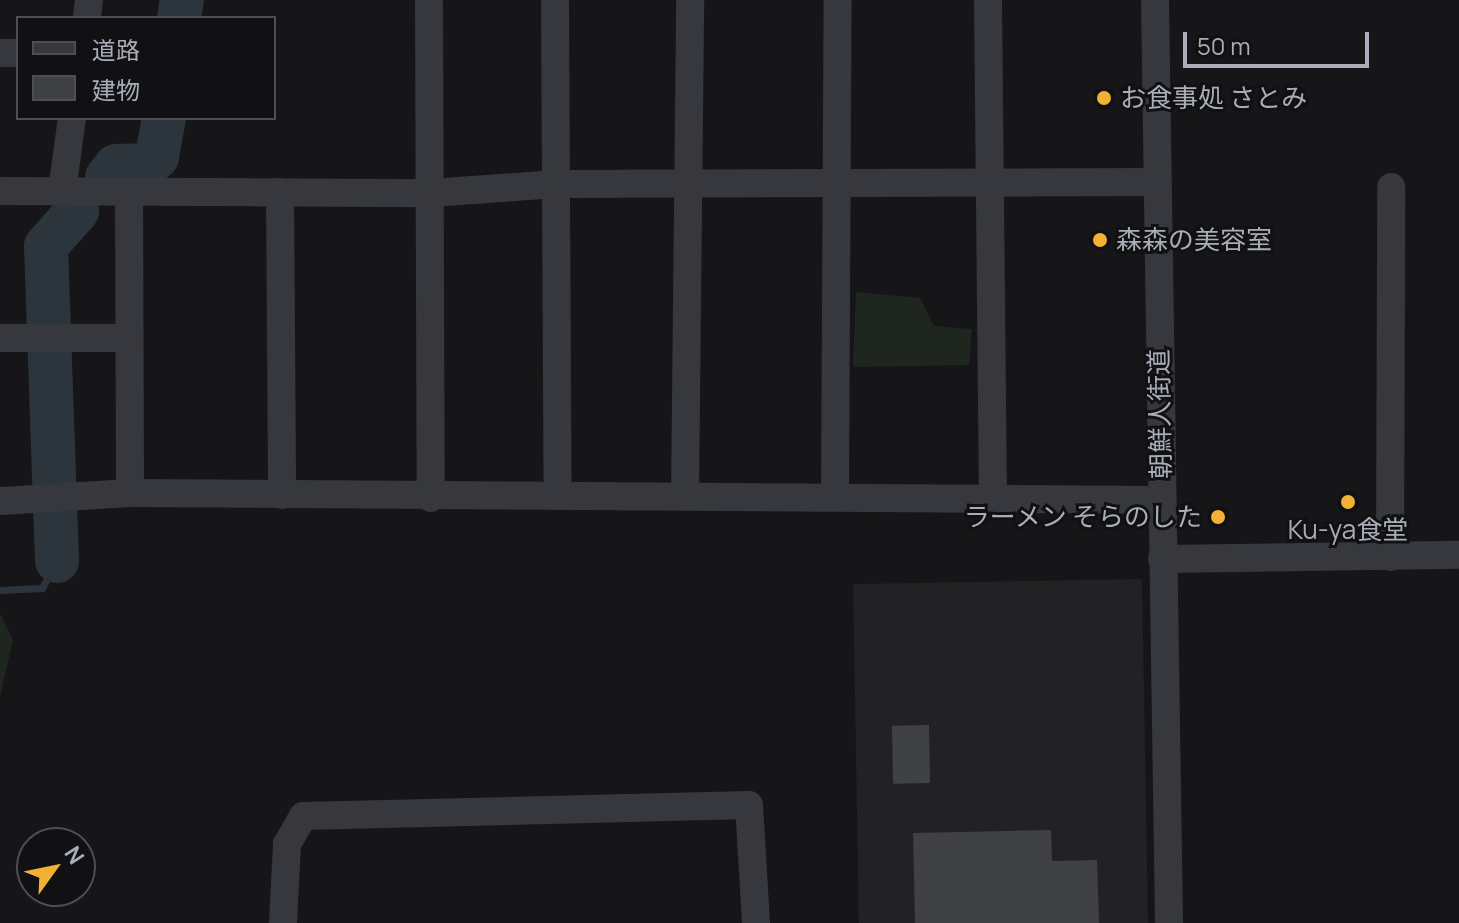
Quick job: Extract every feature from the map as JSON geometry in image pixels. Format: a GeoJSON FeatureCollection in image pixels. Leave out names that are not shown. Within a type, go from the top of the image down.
{"type":"FeatureCollection","features":[{"type":"Feature","properties":{"kind":"street"},"geometry":{"type":"LineString","coordinates":[[429,0],[431,498]]}},
{"type":"Feature","properties":{"kind":"street"},"geometry":{"type":"LineString","coordinates":[[555,0],[558,494]]}},
{"type":"Feature","properties":{"kind":"street"},"geometry":{"type":"LineString","coordinates":[[685,496],[690,0]]}},
{"type":"Feature","properties":{"kind":"street"},"geometry":{"type":"LineString","coordinates":[[835,497],[838,0]]}},
{"type":"Feature","properties":{"kind":"street"},"geometry":{"type":"LineString","coordinates":[[988,0],[993,502]]}},
{"type":"Feature","properties":{"kind":"street","name":"朝鮮人街道"},"geometry":{"type":"LineString","coordinates":[[1155,0],[1169,923]]}},
{"type":"Feature","properties":{"kind":"street"},"geometry":{"type":"LineString","coordinates":[[62,191],[72,120]]}},
{"type":"Feature","properties":{"kind":"street"},"geometry":{"type":"LineString","coordinates":[[0,191],[430,193],[558,184],[1157,182]]}},
{"type":"Feature","properties":{"kind":"street"},"geometry":{"type":"LineString","coordinates":[[1390,557],[1391,187]]}},
{"type":"Feature","properties":{"kind":"street"},"geometry":{"type":"LineString","coordinates":[[129,192],[130,493]]}},
{"type":"Feature","properties":{"kind":"street"},"geometry":{"type":"LineString","coordinates":[[280,192],[282,495]]}},
{"type":"Feature","properties":{"kind":"street"},"geometry":{"type":"LineString","coordinates":[[0,338],[129,338]]}},
{"type":"Feature","properties":{"kind":"street"},"geometry":{"type":"LineString","coordinates":[[0,501],[130,493],[431,498],[558,494],[993,502],[1162,500]]}},
{"type":"Feature","properties":{"kind":"street"},"geometry":{"type":"LineString","coordinates":[[1162,559],[1459,555]]}},
{"type":"Feature","properties":{"kind":"street"},"geometry":{"type":"LineString","coordinates":[[283,923],[287,844],[303,816],[749,805],[756,923]]}},
{"type":"Feature","properties":{"kind":"shaded area"},"geometry":{"type":"Polygon","coordinates":[[[856,292],[920,298],[934,326],[972,329],[969,365],[853,367],[856,292]]]}},
{"type":"Feature","properties":{"kind":"shaded area"},"geometry":{"type":"Polygon","coordinates":[[[1142,579],[1148,923],[859,923],[853,584],[1142,579]]]}},
{"type":"Feature","properties":{"kind":"shaded area"},"geometry":{"type":"Polygon","coordinates":[[[0,613],[13,640],[0,697],[0,613]]]}},
{"type":"Feature","properties":{"kind":"building"},"geometry":{"type":"Polygon","coordinates":[[[929,725],[930,783],[893,784],[892,726],[929,725]]]}},
{"type":"Feature","properties":{"kind":"building"},"geometry":{"type":"Polygon","coordinates":[[[1051,830],[1052,861],[1097,860],[1099,923],[915,923],[913,833],[1051,830]]]}},
{"type":"Feature","properties":{"kind":"waterway"},"geometry":{"type":"LineString","coordinates":[[179,16],[182,0]]}},
{"type":"Feature","properties":{"kind":"waterway"},"geometry":{"type":"LineString","coordinates":[[107,177],[116,166],[148,165],[157,157],[164,120]]}},
{"type":"Feature","properties":{"kind":"waterway"},"geometry":{"type":"LineString","coordinates":[[57,561],[46,246],[77,211]]}},
{"type":"Feature","properties":{"kind":"waterway"},"geometry":{"type":"LineString","coordinates":[[0,590],[42,588],[57,561]]}},
{"type":"Feature","properties":{"kind":"place","name":"お食事処 さとみ"},"geometry":{"type":"Point","coordinates":[1104,98]}},
{"type":"Feature","properties":{"kind":"place","name":"森森の美容室"},"geometry":{"type":"Point","coordinates":[1100,240]}},
{"type":"Feature","properties":{"kind":"place","name":"Ku-ya食堂"},"geometry":{"type":"Point","coordinates":[1348,502]}},
{"type":"Feature","properties":{"kind":"place","name":"ラーメン そらのした"},"geometry":{"type":"Point","coordinates":[1218,517]}}]}
